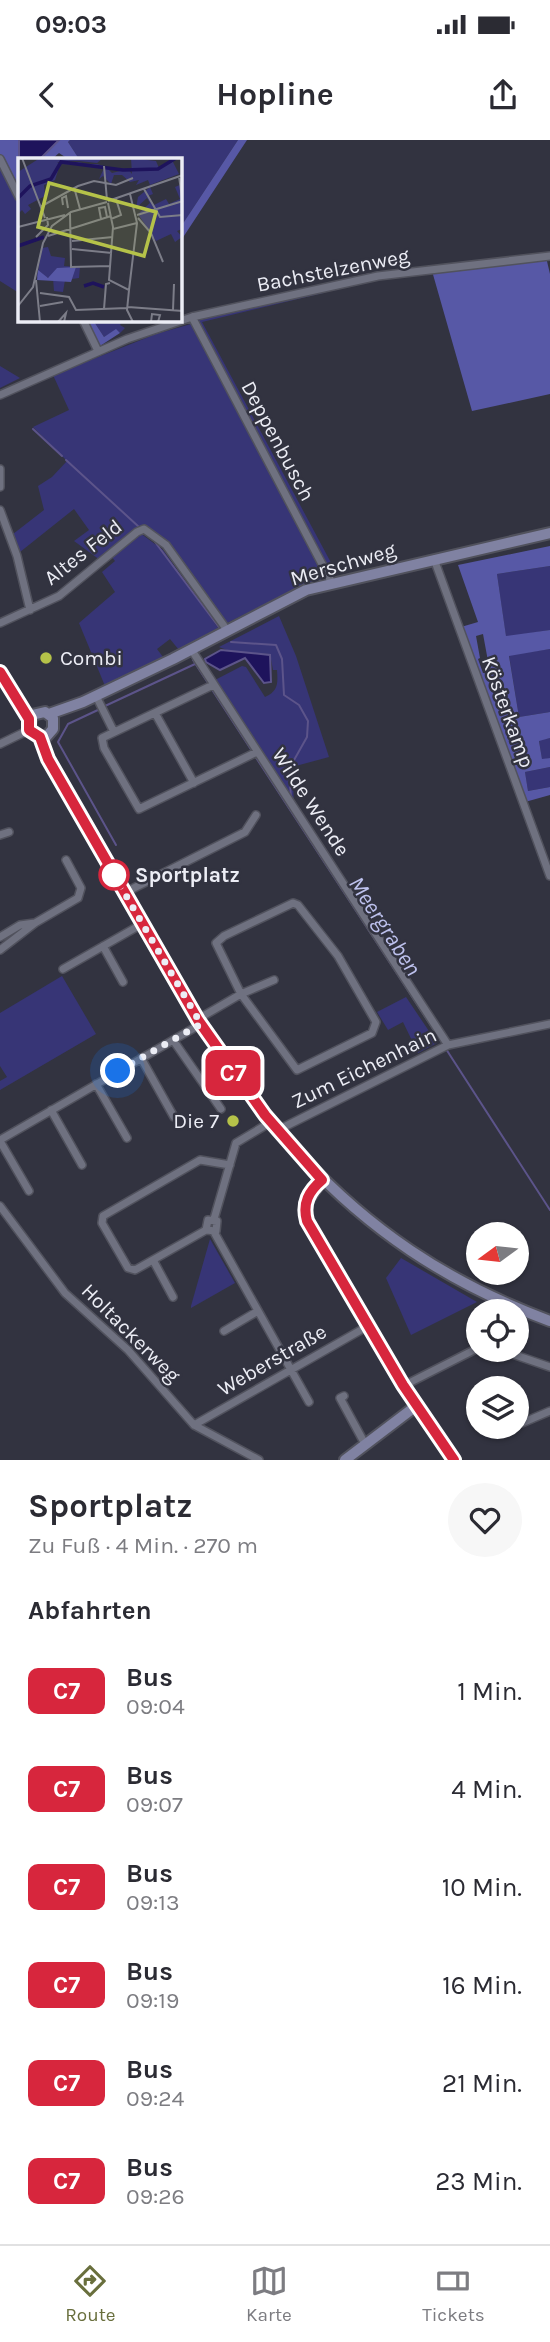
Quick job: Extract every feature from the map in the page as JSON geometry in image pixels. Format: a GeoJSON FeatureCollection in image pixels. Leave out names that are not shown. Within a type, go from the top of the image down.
{"type":"FeatureCollection","features":[{"type":"Feature","properties":{"kind":"street"},"geometry":{"type":"LineString","coordinates":[[0,159],[18,195]]}},
{"type":"Feature","properties":{"kind":"street","name":"Bachstelzenweg"},"geometry":{"type":"LineString","coordinates":[[182,320],[378,276],[550,256]]}},
{"type":"Feature","properties":{"kind":"street","name":"Deppenbusch"},"geometry":{"type":"LineString","coordinates":[[192,317],[332,583]]}},
{"type":"Feature","properties":{"kind":"street"},"geometry":{"type":"LineString","coordinates":[[84,322],[98,351]]}},
{"type":"Feature","properties":{"kind":"street","name":"Bachstelzenweg"},"geometry":{"type":"LineString","coordinates":[[0,395],[127,339],[177,322]]}},
{"type":"Feature","properties":{"kind":"street"},"geometry":{"type":"LineString","coordinates":[[0,469],[0,487]]}},
{"type":"Feature","properties":{"kind":"street"},"geometry":{"type":"LineString","coordinates":[[0,510],[17,556],[30,610]]}},
{"type":"Feature","properties":{"kind":"street","name":"Altes Feld"},"geometry":{"type":"LineString","coordinates":[[0,623],[59,596],[137,532],[145,529],[166,545],[227,630]]}},
{"type":"Feature","properties":{"kind":"street","name":"Merschweg"},"geometry":{"type":"LineString","coordinates":[[48,727],[83,702],[306,590],[550,533]]}},
{"type":"Feature","properties":{"kind":"street","name":"Kösterkamp"},"geometry":{"type":"LineString","coordinates":[[434,559],[550,876]]}},
{"type":"Feature","properties":{"kind":"street","name":"Wilde Wende"},"geometry":{"type":"LineString","coordinates":[[191,649],[448,1045]]}},
{"type":"Feature","properties":{"kind":"street"},"geometry":{"type":"LineString","coordinates":[[0,672],[31,721],[48,727]]}},
{"type":"Feature","properties":{"kind":"street"},"geometry":{"type":"LineString","coordinates":[[213,685],[102,738],[101,742],[139,809],[257,752]]}},
{"type":"Feature","properties":{"kind":"street"},"geometry":{"type":"LineString","coordinates":[[96,696],[114,732]]}},
{"type":"Feature","properties":{"kind":"street"},"geometry":{"type":"LineString","coordinates":[[155,713],[194,783]]}},
{"type":"Feature","properties":{"kind":"street"},"geometry":{"type":"LineString","coordinates":[[31,721],[48,727]]}},
{"type":"Feature","properties":{"kind":"street"},"geometry":{"type":"LineString","coordinates":[[0,744],[31,721]]}},
{"type":"Feature","properties":{"kind":"street"},"geometry":{"type":"LineString","coordinates":[[48,727],[55,769],[124,893],[199,1022],[274,1126],[322,1180],[385,1234],[485,1295],[550,1321]]}},
{"type":"Feature","properties":{"kind":"street"},"geometry":{"type":"LineString","coordinates":[[124,893],[245,832],[256,815]]}},
{"type":"Feature","properties":{"kind":"street"},"geometry":{"type":"LineString","coordinates":[[0,835],[9,832]]}},
{"type":"Feature","properties":{"kind":"street"},"geometry":{"type":"LineString","coordinates":[[0,950],[35,923],[78,898],[81,888],[66,860]]}},
{"type":"Feature","properties":{"kind":"street"},"geometry":{"type":"LineString","coordinates":[[293,903],[298,905],[338,956],[374,1015],[375,1028],[297,1070],[241,994],[216,943],[223,936],[293,903]]}},
{"type":"Feature","properties":{"kind":"street"},"geometry":{"type":"LineString","coordinates":[[0,937],[20,925],[35,923]]}},
{"type":"Feature","properties":{"kind":"street"},"geometry":{"type":"LineString","coordinates":[[63,969],[142,924]]}},
{"type":"Feature","properties":{"kind":"street"},"geometry":{"type":"LineString","coordinates":[[103,946],[123,982]]}},
{"type":"Feature","properties":{"kind":"street"},"geometry":{"type":"LineString","coordinates":[[29,1191],[0,1140],[173,1040],[241,994],[274,980]]}},
{"type":"Feature","properties":{"kind":"street","name":"Zum Eichenhain"},"geometry":{"type":"LineString","coordinates":[[210,1231],[206,1221],[214,1219],[236,1143],[448,1045],[550,1024]]}},
{"type":"Feature","properties":{"kind":"street"},"geometry":{"type":"LineString","coordinates":[[173,1040],[221,1109]]}},
{"type":"Feature","properties":{"kind":"street"},"geometry":{"type":"LineString","coordinates":[[141,1058],[174,1117]]}},
{"type":"Feature","properties":{"kind":"street"},"geometry":{"type":"LineString","coordinates":[[96,1084],[127,1138]]}},
{"type":"Feature","properties":{"kind":"street"},"geometry":{"type":"LineString","coordinates":[[51,1110],[82,1165]]}},
{"type":"Feature","properties":{"kind":"street"},"geometry":{"type":"LineString","coordinates":[[230,1165],[200,1160],[103,1216],[102,1223],[128,1268],[135,1270],[210,1231],[309,1402]]}},
{"type":"Feature","properties":{"kind":"street"},"geometry":{"type":"LineString","coordinates":[[322,1180],[311,1191],[304,1211],[403,1385],[454,1460]]}},
{"type":"Feature","properties":{"kind":"street","name":"Holtackerweg"},"geometry":{"type":"LineString","coordinates":[[0,1206],[65,1293],[128,1350],[194,1425],[259,1460]]}},
{"type":"Feature","properties":{"kind":"street"},"geometry":{"type":"LineString","coordinates":[[152,1260],[173,1297]]}},
{"type":"Feature","properties":{"kind":"street"},"geometry":{"type":"LineString","coordinates":[[223,1331],[258,1311]]}},
{"type":"Feature","properties":{"kind":"street","name":"Weberstraße"},"geometry":{"type":"LineString","coordinates":[[194,1425],[368,1326]]}},
{"type":"Feature","properties":{"kind":"street"},"geometry":{"type":"LineString","coordinates":[[403,1385],[466,1354]]}},
{"type":"Feature","properties":{"kind":"street"},"geometry":{"type":"LineString","coordinates":[[529,1360],[550,1367]]}},
{"type":"Feature","properties":{"kind":"street"},"geometry":{"type":"LineString","coordinates":[[344,1396],[340,1398],[365,1444]]}},
{"type":"Feature","properties":{"kind":"street"},"geometry":{"type":"LineString","coordinates":[[345,1460],[416,1406]]}},
{"type":"Feature","properties":{"kind":"street"},"geometry":{"type":"LineString","coordinates":[[529,1420],[550,1410]]}},
{"type":"Feature","properties":{"kind":"shaded area"},"geometry":{"type":"Polygon","coordinates":[[[0,140],[19,140],[18,190],[0,154],[0,140]]]}},
{"type":"Feature","properties":{"kind":"shaded area"},"geometry":{"type":"Polygon","coordinates":[[[19,140],[59,140],[41,158],[19,158],[19,140]]]}},
{"type":"Feature","properties":{"kind":"shaded area"},"geometry":{"type":"Polygon","coordinates":[[[59,140],[70,140],[68,142],[78,158],[66,158],[59,153],[53,158],[42,158],[59,140]]]}},
{"type":"Feature","properties":{"kind":"shaded area"},"geometry":{"type":"Polygon","coordinates":[[[238,140],[182,225],[182,158],[78,158],[68,142],[238,140]]]}},
{"type":"Feature","properties":{"kind":"shaded area"},"geometry":{"type":"Polygon","coordinates":[[[238,140],[247,140],[182,239],[182,225],[238,140]]]}},
{"type":"Feature","properties":{"kind":"shaded area"},"geometry":{"type":"Polygon","coordinates":[[[0,166],[18,202],[18,292],[0,281],[0,166]]]}},
{"type":"Feature","properties":{"kind":"shaded area"},"geometry":{"type":"Polygon","coordinates":[[[546,257],[550,274],[550,394],[472,411],[432,271],[546,257]]]}},
{"type":"Feature","properties":{"kind":"shaded area"},"geometry":{"type":"Polygon","coordinates":[[[322,290],[323,293],[202,322],[336,572],[331,574],[198,321],[201,317],[322,290]]]}},
{"type":"Feature","properties":{"kind":"shaded area"},"geometry":{"type":"Polygon","coordinates":[[[86,322],[94,322],[104,337],[116,329],[120,333],[100,346],[86,322]]]}},
{"type":"Feature","properties":{"kind":"shaded area"},"geometry":{"type":"Polygon","coordinates":[[[94,322],[122,322],[120,325],[125,328],[120,333],[116,330],[104,337],[94,322]]]}},
{"type":"Feature","properties":{"kind":"shaded area"},"geometry":{"type":"Polygon","coordinates":[[[191,324],[324,573],[324,578],[291,591],[225,624],[177,554],[154,531],[143,526],[100,560],[74,541],[89,530],[74,509],[20,552],[13,534],[44,510],[38,486],[52,477],[67,461],[33,427],[69,410],[53,375],[156,334],[191,324]]]}},
{"type":"Feature","properties":{"kind":"shaded area"},"geometry":{"type":"Polygon","coordinates":[[[0,366],[20,378],[0,388],[0,366]]]}},
{"type":"Feature","properties":{"kind":"shaded area"},"geometry":{"type":"Polygon","coordinates":[[[140,533],[163,550],[218,628],[179,650],[170,639],[157,649],[163,657],[105,686],[79,623],[115,592],[102,572],[115,561],[111,556],[140,533]]]}},
{"type":"Feature","properties":{"kind":"shaded area"},"geometry":{"type":"Polygon","coordinates":[[[550,546],[550,566],[497,574],[506,636],[550,630],[550,649],[509,656],[519,717],[550,712],[550,738],[539,741],[542,759],[550,758],[550,767],[525,772],[528,791],[550,787],[550,795],[525,802],[461,627],[478,622],[458,565],[550,546]],[[483,634],[476,636],[478,659],[483,673],[490,672],[483,634]]]}},
{"type":"Feature","properties":{"kind":"shaded area"},"geometry":{"type":"Polygon","coordinates":[[[550,566],[550,630],[506,637],[497,574],[550,566]]]}},
{"type":"Feature","properties":{"kind":"shaded area"},"geometry":{"type":"Polygon","coordinates":[[[279,616],[296,656],[329,757],[292,767],[294,804],[215,680],[242,666],[246,667],[265,697],[275,690],[277,670],[273,670],[270,654],[232,652],[219,647],[279,616]]]}},
{"type":"Feature","properties":{"kind":"shaded area"},"geometry":{"type":"Polygon","coordinates":[[[550,649],[550,712],[519,717],[509,655],[550,649]]]}},
{"type":"Feature","properties":{"kind":"shaded area"},"geometry":{"type":"Polygon","coordinates":[[[221,650],[270,655],[271,682],[264,683],[245,658],[220,670],[206,662],[205,659],[221,650]]]}},
{"type":"Feature","properties":{"kind":"shaded area"},"geometry":{"type":"Polygon","coordinates":[[[550,738],[550,758],[542,760],[539,740],[550,738]]]}},
{"type":"Feature","properties":{"kind":"shaded area"},"geometry":{"type":"Polygon","coordinates":[[[550,767],[550,787],[528,791],[525,772],[550,767]]]}},
{"type":"Feature","properties":{"kind":"shaded area"},"geometry":{"type":"Polygon","coordinates":[[[62,976],[96,1034],[0,1090],[0,1081],[7,1077],[0,1066],[0,1013],[62,976]]]}},
{"type":"Feature","properties":{"kind":"shaded area"},"geometry":{"type":"Polygon","coordinates":[[[406,997],[437,1043],[418,1053],[403,1022],[388,1030],[377,1012],[406,997]]]}},
{"type":"Feature","properties":{"kind":"shaded area"},"geometry":{"type":"Polygon","coordinates":[[[210,1239],[235,1283],[191,1308],[191,1306],[210,1239]]]}},
{"type":"Feature","properties":{"kind":"shaded area"},"geometry":{"type":"Polygon","coordinates":[[[401,1258],[472,1299],[466,1299],[466,1308],[411,1335],[386,1278],[401,1258]]]}},
{"type":"Feature","properties":{"kind":"waterway"},"geometry":{"type":"LineString","coordinates":[[33,429],[62,456]]}},
{"type":"Feature","properties":{"kind":"waterway"},"geometry":{"type":"LineString","coordinates":[[66,460],[139,527]]}},
{"type":"Feature","properties":{"kind":"waterway"},"geometry":{"type":"LineString","coordinates":[[155,542],[221,630]]}},
{"type":"Feature","properties":{"kind":"waterway"},"geometry":{"type":"LineString","coordinates":[[231,642],[276,645],[282,659],[284,695],[299,705],[308,721],[307,737],[289,769],[291,798]]}},
{"type":"Feature","properties":{"kind":"waterway","name":"Meergraben"},"geometry":{"type":"LineString","coordinates":[[193,660],[208,683]]}},
{"type":"Feature","properties":{"kind":"waterway"},"geometry":{"type":"LineString","coordinates":[[105,706],[195,664]]}},
{"type":"Feature","properties":{"kind":"waterway","name":"Meergraben"},"geometry":{"type":"LineString","coordinates":[[211,688],[252,751]]}},
{"type":"Feature","properties":{"kind":"waterway"},"geometry":{"type":"LineString","coordinates":[[100,709],[68,724],[58,742],[116,845]]}},
{"type":"Feature","properties":{"kind":"waterway","name":"Meergraben"},"geometry":{"type":"LineString","coordinates":[[255,756],[443,1044]]}},
{"type":"Feature","properties":{"kind":"waterway","name":"Meergraben"},"geometry":{"type":"LineString","coordinates":[[446,1049],[550,1210]]}},
{"type":"Feature","properties":{"kind":"bus line","name":"C7"},"geometry":{"type":"LineString","coordinates":[[0,672],[29,719],[29,730],[40,737],[48,759],[198,1020],[265,1115],[322,1180],[311,1191],[305,1204],[307,1221],[403,1385],[454,1460]]}},
{"type":"Feature","properties":{"kind":"place","name":"Combi"},"geometry":{"type":"Point","coordinates":[46,658]}},
{"type":"Feature","properties":{"kind":"place","name":"Sportplatz"},"geometry":{"type":"Point","coordinates":[114,875]}},
{"type":"Feature","properties":{"kind":"place","name":"Die 7"},"geometry":{"type":"Point","coordinates":[233,1121]}},
{"type":"Feature","properties":{"kind":"route"},"geometry":{"type":"LineString","coordinates":[[114,875],[201,1024],[118,1071]]}}]}
